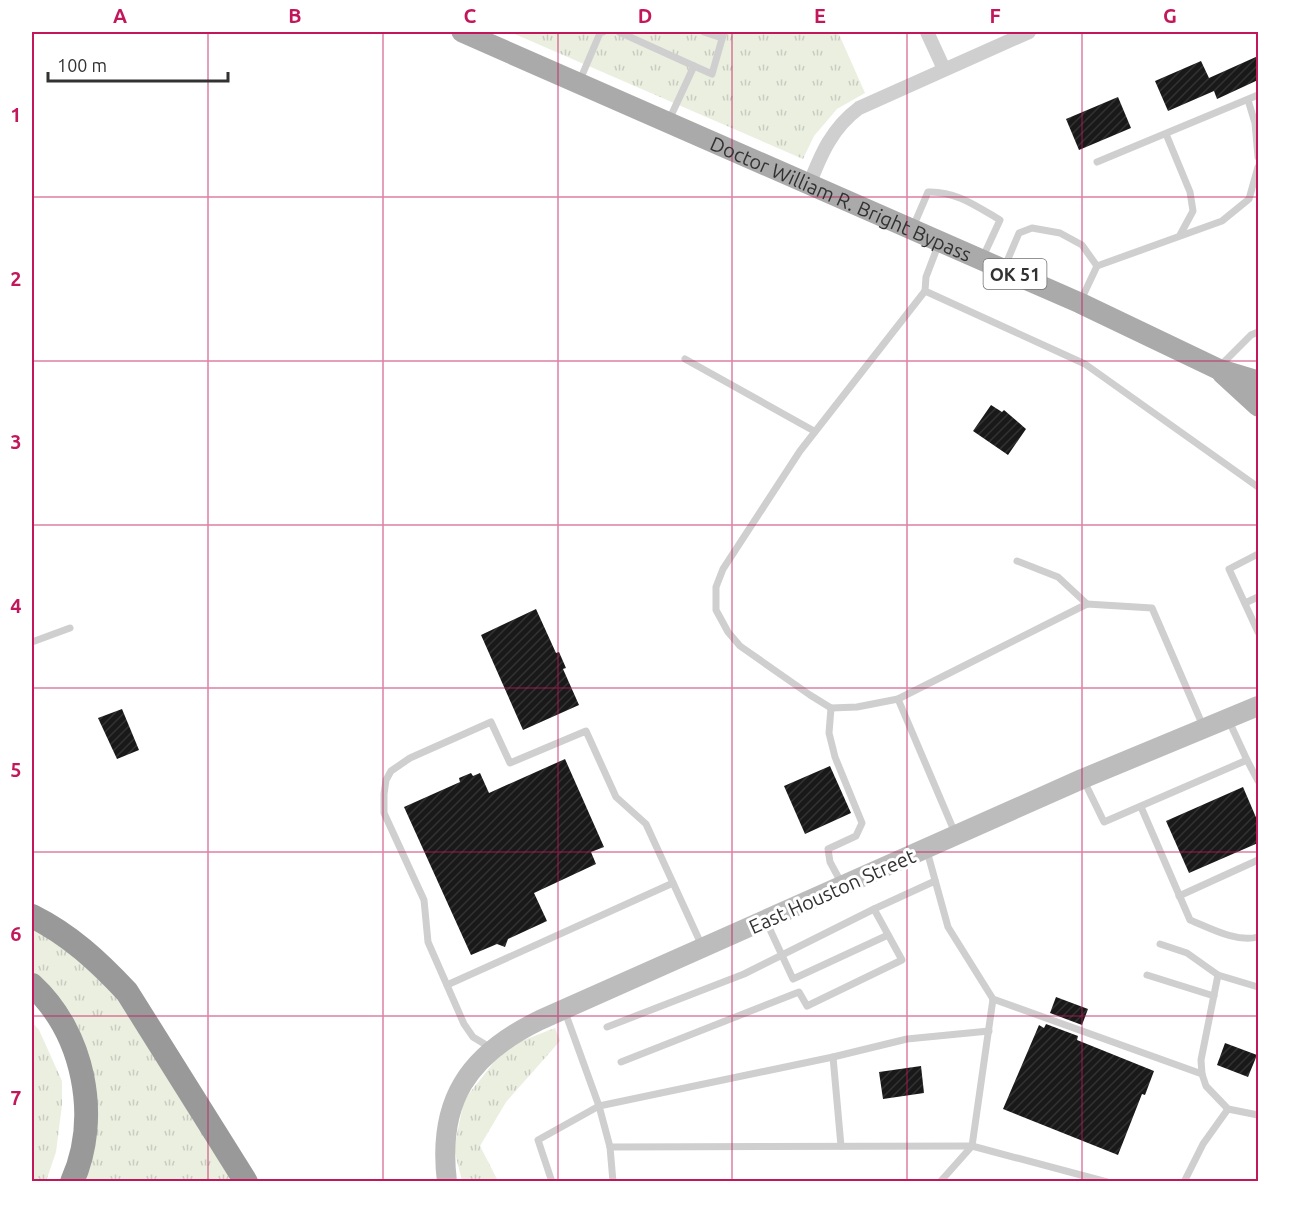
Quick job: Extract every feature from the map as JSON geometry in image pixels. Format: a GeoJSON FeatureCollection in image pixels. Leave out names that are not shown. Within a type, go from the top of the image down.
{"type":"FeatureCollection","features":[{"type":"Feature","properties":{"kind":"highway"},"geometry":{"type":"LineString","coordinates":[[32,916],[81,946],[127,992],[246,1182]]}},
{"type":"Feature","properties":{"kind":"highway"},"geometry":{"type":"LineString","coordinates":[[32,985],[57,1014],[72,1041],[82,1075],[87,1113],[85,1140],[72,1182]]}},
{"type":"Feature","properties":{"kind":"main road","name":"Doctor William R. Bright Bypass"},"geometry":{"type":"LineString","coordinates":[[462,32],[1080,303],[1218,369],[1258,381]]}},
{"type":"Feature","properties":{"kind":"main road","name":"Doctor William R. Bright Bypass"},"geometry":{"type":"LineString","coordinates":[[1218,369],[1258,406]]}},
{"type":"Feature","properties":{"kind":"street"},"geometry":{"type":"LineString","coordinates":[[927,32],[944,69]]}},
{"type":"Feature","properties":{"kind":"street"},"geometry":{"type":"LineString","coordinates":[[809,185],[829,138],[848,116],[876,99],[1029,32]]}},
{"type":"Feature","properties":{"kind":"street","name":"East Houston Street"},"geometry":{"type":"LineString","coordinates":[[447,1182],[446,1124],[452,1104],[462,1084],[480,1061],[523,1028],[1082,779],[1258,706]]}},
{"type":"Feature","properties":{"kind":"lane"},"geometry":{"type":"LineString","coordinates":[[578,83],[600,33],[603,32]]}},
{"type":"Feature","properties":{"kind":"lane"},"geometry":{"type":"LineString","coordinates":[[624,32],[712,74],[723,35],[704,32]]}},
{"type":"Feature","properties":{"kind":"lane"},"geometry":{"type":"LineString","coordinates":[[668,123],[694,66]]}},
{"type":"Feature","properties":{"kind":"lane"},"geometry":{"type":"LineString","coordinates":[[1097,162],[1258,95]]}},
{"type":"Feature","properties":{"kind":"lane"},"geometry":{"type":"LineString","coordinates":[[1248,99],[1255,123],[1258,157]]}},
{"type":"Feature","properties":{"kind":"lane"},"geometry":{"type":"LineString","coordinates":[[1166,134],[1190,192],[1193,212],[1180,235]]}},
{"type":"Feature","properties":{"kind":"lane"},"geometry":{"type":"LineString","coordinates":[[1080,303],[1097,266],[1222,221],[1249,199],[1258,166]]}},
{"type":"Feature","properties":{"kind":"lane"},"geometry":{"type":"LineString","coordinates":[[912,230],[928,192],[943,191],[968,201],[1000,219],[982,260]]}},
{"type":"Feature","properties":{"kind":"lane"},"geometry":{"type":"LineString","coordinates":[[1004,270],[1019,233],[1032,228],[1060,233],[1082,244],[1097,266]]}},
{"type":"Feature","properties":{"kind":"lane"},"geometry":{"type":"LineString","coordinates":[[940,242],[926,277],[925,291],[814,431],[723,569],[716,586],[716,610],[728,632],[740,646],[831,708],[857,707],[898,699],[1087,604],[1152,608],[1204,728]]}},
{"type":"Feature","properties":{"kind":"lane"},"geometry":{"type":"LineString","coordinates":[[925,291],[1085,364],[1258,487]]}},
{"type":"Feature","properties":{"kind":"lane"},"geometry":{"type":"LineString","coordinates":[[1218,369],[1251,335],[1258,332]]}},
{"type":"Feature","properties":{"kind":"lane"},"geometry":{"type":"LineString","coordinates":[[685,359],[814,431]]}},
{"type":"Feature","properties":{"kind":"lane"},"geometry":{"type":"LineString","coordinates":[[1258,554],[1229,569],[1258,632]]}},
{"type":"Feature","properties":{"kind":"lane"},"geometry":{"type":"LineString","coordinates":[[1017,561],[1058,577],[1087,604]]}},
{"type":"Feature","properties":{"kind":"lane"},"geometry":{"type":"LineString","coordinates":[[1245,603],[1258,597]]}},
{"type":"Feature","properties":{"kind":"lane"},"geometry":{"type":"LineString","coordinates":[[32,642],[70,628]]}},
{"type":"Feature","properties":{"kind":"lane"},"geometry":{"type":"LineString","coordinates":[[898,699],[956,835]]}},
{"type":"Feature","properties":{"kind":"lane"},"geometry":{"type":"LineString","coordinates":[[831,708],[829,734],[835,757],[862,823],[856,836],[828,849],[830,862],[843,887]]}},
{"type":"Feature","properties":{"kind":"lane"},"geometry":{"type":"LineString","coordinates":[[1228,718],[1246,760],[1258,781]]}},
{"type":"Feature","properties":{"kind":"lane"},"geometry":{"type":"LineString","coordinates":[[493,1049],[473,1037],[447,985],[428,942],[424,900],[384,813],[386,780],[391,771],[410,758],[491,722],[510,763],[586,732],[616,797],[646,824],[704,948]]}},
{"type":"Feature","properties":{"kind":"lane"},"geometry":{"type":"LineString","coordinates":[[1082,779],[1104,822],[1246,760]]}},
{"type":"Feature","properties":{"kind":"lane"},"geometry":{"type":"LineString","coordinates":[[1141,807],[1190,920],[1220,932],[1248,939],[1258,937]]}},
{"type":"Feature","properties":{"kind":"lane"},"geometry":{"type":"LineString","coordinates":[[927,849],[948,927],[993,999],[1202,1074]]}},
{"type":"Feature","properties":{"kind":"lane"},"geometry":{"type":"LineString","coordinates":[[1179,896],[1258,860]]}},
{"type":"Feature","properties":{"kind":"lane"},"geometry":{"type":"LineString","coordinates":[[608,1028],[744,974],[935,881]]}},
{"type":"Feature","properties":{"kind":"lane"},"geometry":{"type":"LineString","coordinates":[[447,985],[673,884]]}},
{"type":"Feature","properties":{"kind":"lane"},"geometry":{"type":"LineString","coordinates":[[766,921],[807,1006],[902,960],[874,909]]}},
{"type":"Feature","properties":{"kind":"lane"},"geometry":{"type":"LineString","coordinates":[[793,979],[888,935]]}},
{"type":"Feature","properties":{"kind":"lane"},"geometry":{"type":"LineString","coordinates":[[1160,944],[1187,953],[1218,975],[1258,987]]}},
{"type":"Feature","properties":{"kind":"lane"},"geometry":{"type":"LineString","coordinates":[[1147,975],[1214,996]]}},
{"type":"Feature","properties":{"kind":"lane"},"geometry":{"type":"LineString","coordinates":[[1218,975],[1201,1060],[1202,1074],[1206,1086],[1228,1109],[1258,1114]]}},
{"type":"Feature","properties":{"kind":"lane"},"geometry":{"type":"LineString","coordinates":[[621,1062],[799,992]]}},
{"type":"Feature","properties":{"kind":"lane"},"geometry":{"type":"LineString","coordinates":[[940,1182],[972,1146],[993,999]]}},
{"type":"Feature","properties":{"kind":"lane"},"geometry":{"type":"LineString","coordinates":[[564,1009],[599,1106],[610,1147],[613,1182]]}},
{"type":"Feature","properties":{"kind":"lane"},"geometry":{"type":"LineString","coordinates":[[552,1182],[538,1140],[599,1106],[833,1057],[907,1039],[989,1031]]}},
{"type":"Feature","properties":{"kind":"lane"},"geometry":{"type":"LineString","coordinates":[[833,1057],[841,1146]]}},
{"type":"Feature","properties":{"kind":"lane"},"geometry":{"type":"LineString","coordinates":[[1184,1182],[1203,1144],[1228,1109]]}},
{"type":"Feature","properties":{"kind":"lane"},"geometry":{"type":"LineString","coordinates":[[610,1147],[972,1146],[1107,1182]]}},
{"type":"Feature","properties":{"kind":"green space"},"geometry":{"type":"Polygon","coordinates":[[[510,32],[838,32],[865,93],[837,109],[814,136],[803,159],[510,32]]]}},
{"type":"Feature","properties":{"kind":"green space"},"geometry":{"type":"Polygon","coordinates":[[[32,926],[86,960],[118,992],[240,1181],[78,1181],[92,1082],[32,979],[32,926]]]}},
{"type":"Feature","properties":{"kind":"green space"},"geometry":{"type":"Polygon","coordinates":[[[32,1022],[39,1030],[62,1081],[62,1105],[56,1152],[46,1181],[32,1181],[32,1022]]]}},
{"type":"Feature","properties":{"kind":"green space"},"geometry":{"type":"Polygon","coordinates":[[[555,1028],[560,1041],[506,1102],[480,1146],[498,1181],[462,1181],[454,1149],[464,1100],[506,1047],[555,1028]]]}},
{"type":"Feature","properties":{"kind":"building"},"geometry":{"type":"Polygon","coordinates":[[[1258,56],[1258,80],[1217,99],[1214,91],[1168,111],[1155,81],[1201,61],[1209,78],[1258,56]]]}},
{"type":"Feature","properties":{"kind":"building"},"geometry":{"type":"Polygon","coordinates":[[[1118,97],[1131,128],[1079,150],[1066,119],[1118,97]]]}},
{"type":"Feature","properties":{"kind":"building"},"geometry":{"type":"Polygon","coordinates":[[[991,405],[1002,412],[1004,410],[1026,429],[1008,455],[973,431],[991,405]]]}},
{"type":"Feature","properties":{"kind":"building"},"geometry":{"type":"Polygon","coordinates":[[[536,609],[556,653],[559,652],[566,668],[563,669],[579,705],[523,730],[481,635],[536,609]]]}},
{"type":"Feature","properties":{"kind":"building"},"geometry":{"type":"Polygon","coordinates":[[[122,709],[139,750],[117,759],[98,718],[122,709]]]}},
{"type":"Feature","properties":{"kind":"building"},"geometry":{"type":"Polygon","coordinates":[[[565,759],[604,847],[591,852],[596,864],[534,893],[547,921],[508,939],[505,947],[497,944],[471,955],[404,807],[460,782],[459,778],[471,773],[473,776],[480,773],[489,793],[565,759]]]}},
{"type":"Feature","properties":{"kind":"building"},"geometry":{"type":"Polygon","coordinates":[[[830,766],[851,813],[805,834],[784,786],[830,766]]]}},
{"type":"Feature","properties":{"kind":"building"},"geometry":{"type":"Polygon","coordinates":[[[1243,787],[1258,822],[1258,843],[1189,873],[1166,821],[1243,787]]]}},
{"type":"Feature","properties":{"kind":"building"},"geometry":{"type":"Polygon","coordinates":[[[1056,997],[1088,1009],[1082,1025],[1050,1013],[1056,997]]]}},
{"type":"Feature","properties":{"kind":"building"},"geometry":{"type":"Polygon","coordinates":[[[1046,1024],[1078,1036],[1077,1040],[1154,1071],[1145,1095],[1142,1094],[1118,1155],[1003,1109],[1039,1025],[1044,1028],[1046,1024]]]}},
{"type":"Feature","properties":{"kind":"building"},"geometry":{"type":"Polygon","coordinates":[[[1225,1043],[1257,1055],[1248,1077],[1217,1065],[1225,1043]]]}},
{"type":"Feature","properties":{"kind":"building"},"geometry":{"type":"Polygon","coordinates":[[[921,1066],[924,1093],[883,1099],[879,1072],[921,1066]]]}}]}
